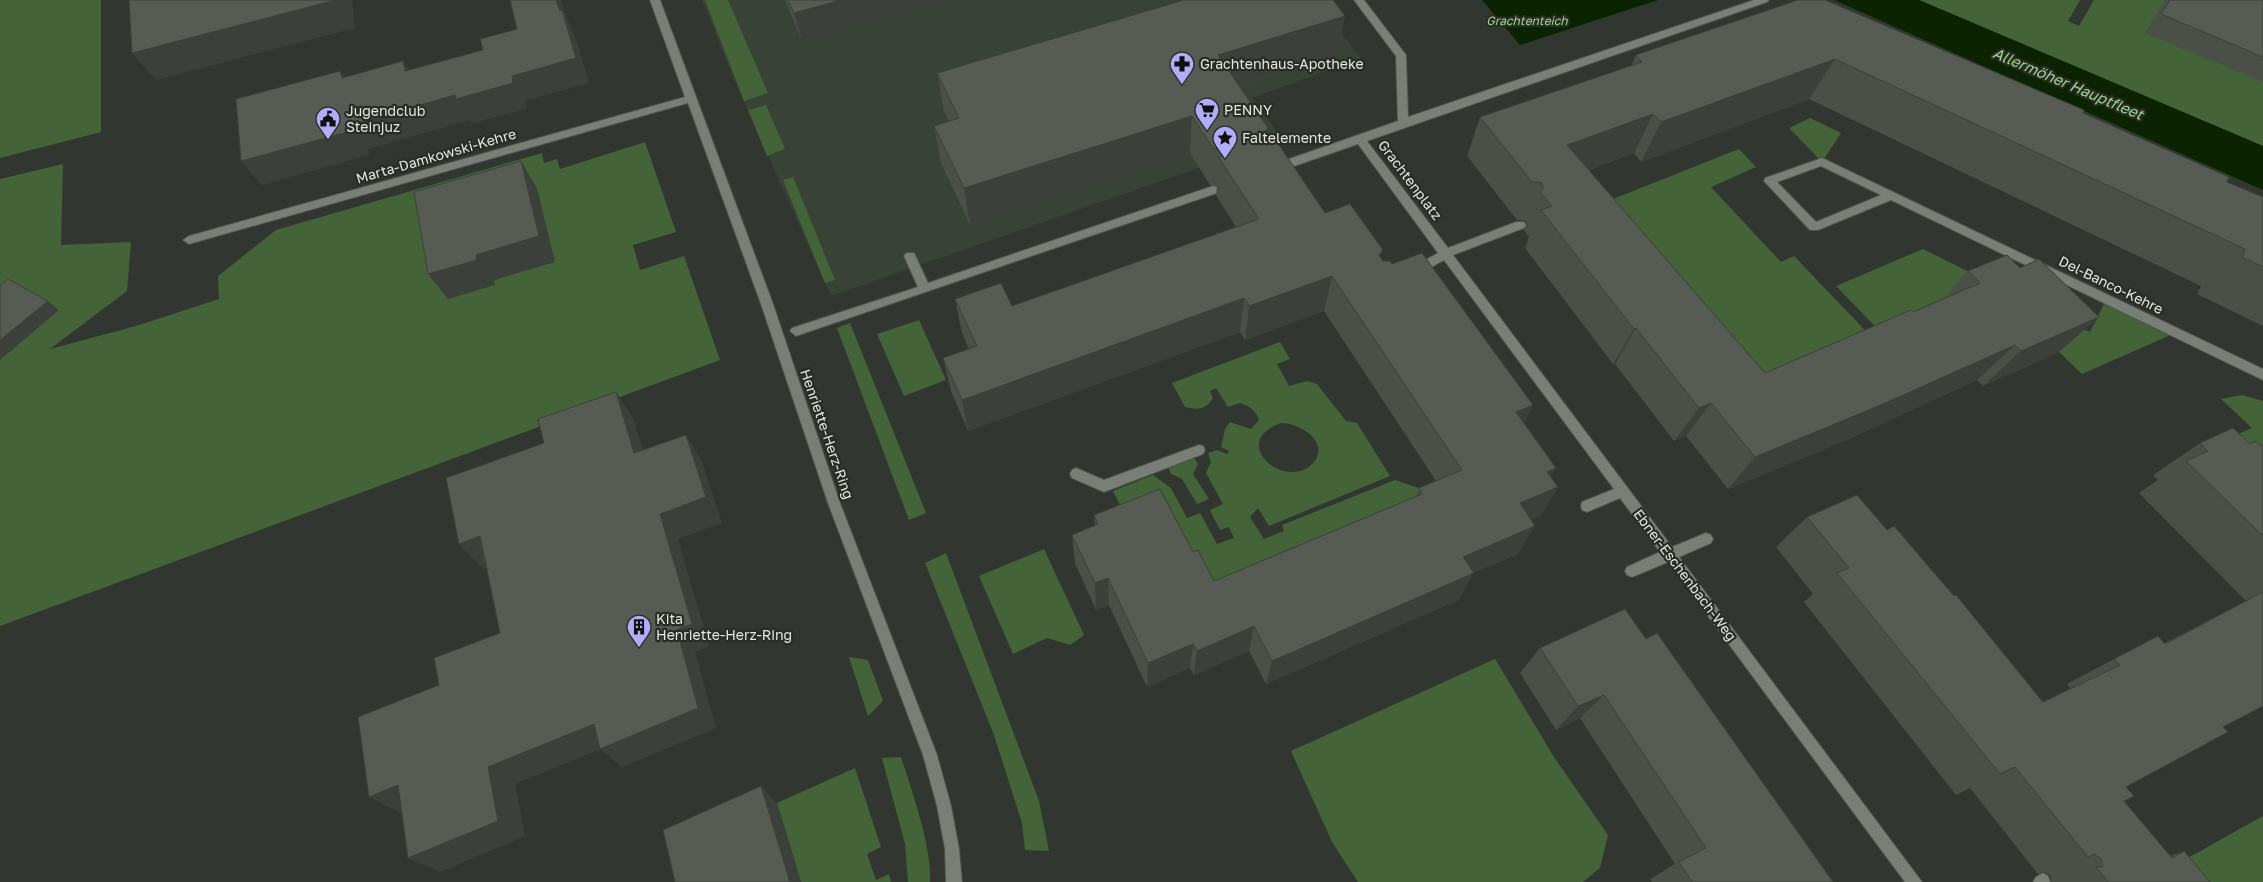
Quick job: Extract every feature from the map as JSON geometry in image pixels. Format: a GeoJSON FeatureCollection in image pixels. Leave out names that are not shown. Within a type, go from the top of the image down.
{"type":"FeatureCollection","features":[{"type":"Feature","properties":{"kind":"street","name":"Henriette-Herz-Ring"},"geometry":{"type":"LineString","coordinates":[[655,0],[767,304],[834,503],[930,755],[944,806],[952,849],[954,882]]}},
{"type":"Feature","properties":{"kind":"street"},"geometry":{"type":"LineString","coordinates":[[1359,0],[1401,55],[1404,123]]}},
{"type":"Feature","properties":{"kind":"street","name":"Grachtenplatz"},"geometry":{"type":"LineString","coordinates":[[1456,267],[1360,139],[1765,2]]}},
{"type":"Feature","properties":{"kind":"street","name":"Marta-Damkowski-Kehre"},"geometry":{"type":"LineString","coordinates":[[189,240],[690,99]]}},
{"type":"Feature","properties":{"kind":"street"},"geometry":{"type":"LineString","coordinates":[[1266,171],[1360,139]]}},
{"type":"Feature","properties":{"kind":"street","name":"Del-Banco-Kehre"},"geometry":{"type":"LineString","coordinates":[[1891,196],[1814,227],[1769,181],[1822,162],[2263,374]]}},
{"type":"Feature","properties":{"kind":"street"},"geometry":{"type":"LineString","coordinates":[[796,330],[925,289],[1213,190]]}},
{"type":"Feature","properties":{"kind":"street"},"geometry":{"type":"LineString","coordinates":[[1403,277],[1447,253],[1520,225]]}},
{"type":"Feature","properties":{"kind":"street"},"geometry":{"type":"LineString","coordinates":[[910,256],[925,289]]}},
{"type":"Feature","properties":{"kind":"street","name":"Ebner-Eschenbach-Weg"},"geometry":{"type":"LineString","coordinates":[[1456,267],[1914,882]]}},
{"type":"Feature","properties":{"kind":"street"},"geometry":{"type":"LineString","coordinates":[[1076,474],[1104,486],[1199,450]]}},
{"type":"Feature","properties":{"kind":"street"},"geometry":{"type":"LineString","coordinates":[[1587,506],[1623,491]]}},
{"type":"Feature","properties":{"kind":"street"},"geometry":{"type":"LineString","coordinates":[[1632,571],[1706,539]]}},
{"type":"Feature","properties":{"kind":"shaded area"},"geometry":{"type":"Polygon","coordinates":[[[0,0],[101,0],[101,132],[0,158],[0,0]]]}},
{"type":"Feature","properties":{"kind":"shaded area"},"geometry":{"type":"Polygon","coordinates":[[[702,0],[1315,0],[1361,58],[1252,98],[1282,139],[831,296],[736,84],[702,0]]]}},
{"type":"Feature","properties":{"kind":"shaded area"},"geometry":{"type":"Polygon","coordinates":[[[705,0],[728,0],[768,93],[744,101],[705,0]]]}},
{"type":"Feature","properties":{"kind":"shaded area"},"geometry":{"type":"Polygon","coordinates":[[[1919,0],[2080,0],[2068,21],[2079,26],[2094,0],[2205,0],[2263,23],[2263,146],[1919,0]]]}},
{"type":"Feature","properties":{"kind":"shaded area"},"geometry":{"type":"Polygon","coordinates":[[[766,105],[785,149],[767,156],[748,110],[766,105]]]}},
{"type":"Feature","properties":{"kind":"shaded area"},"geometry":{"type":"Polygon","coordinates":[[[1810,118],[1841,133],[1822,162],[1789,128],[1810,118]]]}},
{"type":"Feature","properties":{"kind":"shaded area"},"geometry":{"type":"Polygon","coordinates":[[[645,142],[676,232],[633,245],[640,270],[684,256],[720,360],[0,626],[0,179],[63,164],[61,245],[131,242],[127,291],[50,349],[136,326],[219,299],[218,276],[276,230],[542,153],[544,163],[557,159],[560,169],[645,142]]]}},
{"type":"Feature","properties":{"kind":"shaded area"},"geometry":{"type":"Polygon","coordinates":[[[1739,149],[1756,167],[1711,187],[1781,262],[1794,256],[1880,346],[1743,406],[1603,203],[1739,149]]]}},
{"type":"Feature","properties":{"kind":"shaded area"},"geometry":{"type":"Polygon","coordinates":[[[793,177],[835,280],[825,283],[783,180],[793,177]]]}},
{"type":"Feature","properties":{"kind":"shaded area"},"geometry":{"type":"Polygon","coordinates":[[[1923,249],[2090,332],[2106,300],[2175,333],[2082,374],[2032,326],[1894,346],[1836,286],[1923,249]]]}},
{"type":"Feature","properties":{"kind":"shaded area"},"geometry":{"type":"Polygon","coordinates":[[[919,320],[946,380],[904,396],[877,334],[919,320]]]}},
{"type":"Feature","properties":{"kind":"shaded area"},"geometry":{"type":"Polygon","coordinates":[[[850,323],[926,513],[909,520],[837,328],[850,323]]]}},
{"type":"Feature","properties":{"kind":"shaded area"},"geometry":{"type":"Polygon","coordinates":[[[1280,342],[1290,359],[1277,364],[1289,386],[1307,381],[1317,384],[1346,421],[1357,423],[1390,476],[1269,526],[1258,508],[1250,517],[1264,539],[1284,531],[1282,525],[1395,480],[1450,499],[1210,607],[1132,529],[1113,491],[1153,475],[1171,488],[1187,518],[1200,513],[1217,544],[1234,538],[1229,527],[1220,530],[1210,510],[1223,504],[1206,473],[1211,462],[1208,453],[1217,450],[1227,454],[1229,451],[1221,447],[1225,429],[1230,422],[1251,429],[1259,420],[1254,411],[1243,404],[1240,403],[1228,407],[1216,388],[1210,391],[1213,398],[1204,407],[1194,409],[1185,407],[1172,383],[1280,342]],[[1281,423],[1266,431],[1260,441],[1260,451],[1265,460],[1274,467],[1286,472],[1298,471],[1310,466],[1317,458],[1319,450],[1317,443],[1306,431],[1281,423]]]}},
{"type":"Feature","properties":{"kind":"shaded area"},"geometry":{"type":"Polygon","coordinates":[[[2242,395],[2263,401],[2263,500],[2222,441],[2252,428],[2221,399],[2242,395]]]}},
{"type":"Feature","properties":{"kind":"shaded area"},"geometry":{"type":"Polygon","coordinates":[[[1194,458],[1198,464],[1193,474],[1209,499],[1197,504],[1182,479],[1171,474],[1168,467],[1194,458]]]}},
{"type":"Feature","properties":{"kind":"shaded area"},"geometry":{"type":"Polygon","coordinates":[[[1044,549],[1084,635],[1070,645],[1047,638],[1013,654],[979,576],[1044,549]]]}},
{"type":"Feature","properties":{"kind":"shaded area"},"geometry":{"type":"Polygon","coordinates":[[[946,553],[1039,801],[1049,851],[1025,850],[1022,823],[994,735],[925,563],[946,553]]]}},
{"type":"Feature","properties":{"kind":"shaded area"},"geometry":{"type":"Polygon","coordinates":[[[849,657],[868,660],[883,701],[868,716],[849,657]]]}},
{"type":"Feature","properties":{"kind":"shaded area"},"geometry":{"type":"Polygon","coordinates":[[[1495,659],[1554,757],[1608,835],[1600,868],[1583,882],[1358,882],[1332,842],[1291,751],[1495,659]]]}},
{"type":"Feature","properties":{"kind":"shaded area"},"geometry":{"type":"Polygon","coordinates":[[[901,757],[925,836],[930,868],[930,882],[908,882],[905,844],[882,758],[901,757]]]}},
{"type":"Feature","properties":{"kind":"shaded area"},"geometry":{"type":"Polygon","coordinates":[[[855,768],[881,847],[867,854],[876,880],[889,874],[891,882],[801,882],[777,803],[855,768]]]}},
{"type":"Feature","properties":{"kind":"shaded area"},"geometry":{"type":"Polygon","coordinates":[[[2263,816],[2263,882],[2165,882],[2159,874],[2263,816]]]}},
{"type":"Feature","properties":{"kind":"water","name":"Grachtenteich"},"geometry":{"type":"Polygon","coordinates":[[[1482,0],[1658,0],[1520,45],[1482,0]]]}},
{"type":"Feature","properties":{"kind":"water","name":"Allermöher Hauptfleet"},"geometry":{"type":"Polygon","coordinates":[[[1834,0],[1919,0],[2263,146],[2263,190],[1834,0]]]}},
{"type":"Feature","properties":{"kind":"building"},"geometry":{"type":"Polygon","coordinates":[[[129,0],[336,0],[132,53],[129,0]]]}},
{"type":"Feature","properties":{"kind":"building"},"geometry":{"type":"Polygon","coordinates":[[[510,0],[556,0],[560,11],[562,10],[576,58],[512,76],[513,83],[456,99],[455,95],[350,125],[351,131],[241,161],[236,99],[340,71],[342,78],[403,61],[405,71],[483,50],[480,39],[517,29],[510,0]]]}},
{"type":"Feature","properties":{"kind":"building"},"geometry":{"type":"Polygon","coordinates":[[[788,0],[841,0],[794,13],[788,0]]]}},
{"type":"Feature","properties":{"kind":"building"},"geometry":{"type":"Polygon","coordinates":[[[1184,0],[1333,0],[1345,16],[1218,55],[1268,128],[1264,133],[1265,137],[1275,139],[1325,213],[1350,204],[1383,250],[1379,255],[1383,261],[1390,261],[1392,264],[1422,253],[1533,405],[1516,412],[1556,468],[1547,472],[1558,487],[1520,503],[1535,526],[1463,557],[1474,573],[1272,661],[1254,626],[1197,651],[1193,644],[1148,663],[1108,578],[1095,583],[1072,535],[1098,524],[1094,515],[1160,489],[1193,552],[1198,550],[1214,581],[1422,494],[1419,488],[1462,470],[1332,276],[1249,306],[1244,298],[962,400],[943,358],[977,346],[955,299],[1001,283],[1012,306],[1259,219],[1219,158],[1223,154],[1222,149],[1213,148],[1192,116],[964,188],[934,126],[959,118],[937,73],[1184,0]]]}},
{"type":"Feature","properties":{"kind":"building"},"geometry":{"type":"Polygon","coordinates":[[[1798,0],[1825,0],[2084,110],[2083,113],[2229,177],[2227,182],[2263,197],[2263,267],[2242,257],[2245,249],[1835,59],[1661,122],[1653,114],[1567,145],[1765,373],[1911,310],[1913,312],[1980,283],[1968,271],[2007,255],[2020,268],[2039,259],[2099,317],[2021,351],[2015,345],[1883,404],[1755,457],[1711,403],[1699,408],[1636,328],[1634,329],[1541,210],[1552,206],[1540,192],[1544,188],[1541,182],[1532,182],[1480,117],[1642,62],[1636,55],[1798,0]]]}},
{"type":"Feature","properties":{"kind":"building"},"geometry":{"type":"Polygon","coordinates":[[[2170,0],[2263,0],[2263,57],[2161,14],[2170,0]]]}},
{"type":"Feature","properties":{"kind":"building"},"geometry":{"type":"Polygon","coordinates":[[[521,161],[539,236],[476,255],[477,260],[428,274],[414,192],[521,161]]]}},
{"type":"Feature","properties":{"kind":"building"},"geometry":{"type":"Polygon","coordinates":[[[8,279],[48,301],[0,340],[0,286],[8,279]]]}},
{"type":"Feature","properties":{"kind":"building","name":"Kita Henriette-Herz-Ring"},"geometry":{"type":"Polygon","coordinates":[[[616,392],[634,453],[686,435],[706,497],[660,514],[692,624],[677,630],[698,708],[600,749],[594,724],[488,767],[498,821],[408,858],[398,785],[369,797],[358,717],[439,685],[434,658],[500,633],[480,536],[459,544],[446,478],[544,443],[538,419],[616,392]]]}},
{"type":"Feature","properties":{"kind":"building"},"geometry":{"type":"Polygon","coordinates":[[[2233,428],[2250,444],[2256,441],[2263,447],[2263,536],[2186,461],[2208,451],[2200,443],[2233,428]]]}},
{"type":"Feature","properties":{"kind":"building"},"geometry":{"type":"Polygon","coordinates":[[[1857,495],[1887,530],[1894,526],[1954,596],[1956,595],[2043,702],[2120,665],[2114,659],[2158,636],[2165,644],[2263,592],[2263,706],[2223,727],[2228,732],[2126,787],[2134,796],[2124,801],[2172,858],[2184,851],[2210,882],[2108,882],[2096,867],[2103,867],[2101,859],[2094,854],[2088,857],[2015,767],[2000,774],[1837,573],[1849,568],[1807,517],[1857,495]]]}},
{"type":"Feature","properties":{"kind":"building"},"geometry":{"type":"Polygon","coordinates":[[[1625,609],[1646,639],[1657,633],[1833,882],[1692,882],[1679,862],[1706,848],[1604,695],[1578,706],[1540,648],[1625,609]]]}},
{"type":"Feature","properties":{"kind":"building"},"geometry":{"type":"Polygon","coordinates":[[[761,786],[790,882],[675,882],[663,830],[761,786]]]}},
{"type":"Feature","properties":{"kind":"place","name":"Grachtenhaus-Apotheke"},"geometry":{"type":"Point","coordinates":[1182,85]}},
{"type":"Feature","properties":{"kind":"place","name":"PENNY"},"geometry":{"type":"Point","coordinates":[1207,131]}},
{"type":"Feature","properties":{"kind":"place","name":"Jugendclub Steinjuz"},"geometry":{"type":"Point","coordinates":[328,140]}},
{"type":"Feature","properties":{"kind":"place","name":"Faltelemente"},"geometry":{"type":"Point","coordinates":[1225,159]}},
{"type":"Feature","properties":{"kind":"place","name":"Kita Henriette-Herz-Ring"},"geometry":{"type":"Point","coordinates":[639,648]}}]}
